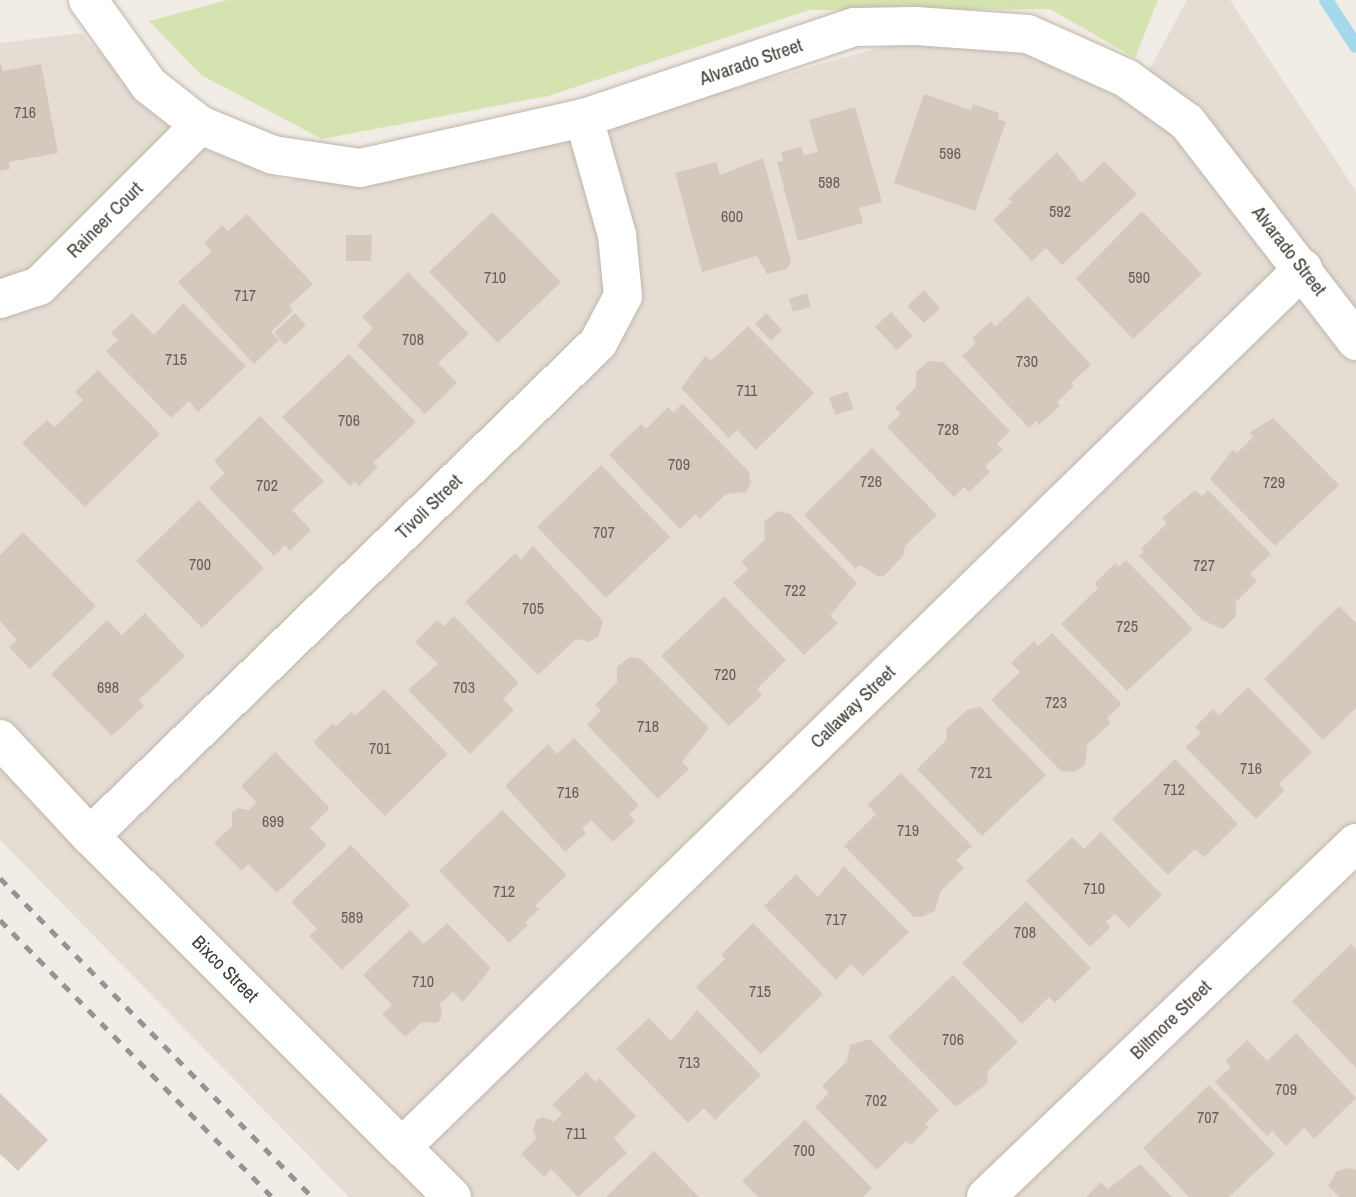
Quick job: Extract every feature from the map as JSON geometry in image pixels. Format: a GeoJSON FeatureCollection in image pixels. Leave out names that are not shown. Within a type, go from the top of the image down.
{"type":"FeatureCollection","features":[{"type":"Feature","properties":{"kind":"street","name":"Alvarado Street"},"geometry":{"type":"LineString","coordinates":[[92,8],[149,85],[201,125],[272,155],[360,168],[584,118],[853,27],[1028,34],[1126,78],[1187,122],[1356,341]]}},
{"type":"Feature","properties":{"kind":"street","name":"Tivoli Street"},"geometry":{"type":"LineString","coordinates":[[90,836],[598,343],[623,296],[617,235],[584,118]]}},
{"type":"Feature","properties":{"kind":"street","name":"Raineer Court"},"geometry":{"type":"LineString","coordinates":[[0,299],[39,286],[201,125]]}},
{"type":"Feature","properties":{"kind":"street","name":"Callaway Street"},"geometry":{"type":"LineString","coordinates":[[402,1146],[1303,269]]}},
{"type":"Feature","properties":{"kind":"street","name":"Bixco Street"},"geometry":{"type":"LineString","coordinates":[[0,739],[90,836],[452,1197]]}},
{"type":"Feature","properties":{"kind":"street","name":"Biltmore Street"},"geometry":{"type":"LineString","coordinates":[[986,1197],[1356,843]]}},
{"type":"Feature","properties":{"kind":"shaded area"},"geometry":{"type":"Polygon","coordinates":[[[1187,0],[1230,0],[1356,191],[1356,1197],[349,1197],[0,840],[0,43],[81,33],[169,124],[285,180],[429,173],[900,42],[1024,47],[1133,100],[1187,0]]]}},
{"type":"Feature","properties":{"kind":"green space"},"geometry":{"type":"Polygon","coordinates":[[[228,0],[1158,0],[1135,58],[1050,9],[809,10],[548,96],[322,139],[201,75],[149,21],[228,0]]]}},
{"type":"Feature","properties":{"kind":"building"},"geometry":{"type":"Polygon","coordinates":[[[0,61],[3,71],[41,64],[58,153],[9,162],[10,169],[0,171],[0,61]]]}},
{"type":"Feature","properties":{"kind":"building"},"geometry":{"type":"Polygon","coordinates":[[[924,94],[971,110],[973,104],[999,113],[998,119],[1006,122],[975,211],[894,183],[924,94]]]}},
{"type":"Feature","properties":{"kind":"building"},"geometry":{"type":"Polygon","coordinates":[[[855,107],[882,202],[859,208],[863,223],[798,241],[777,162],[783,161],[781,152],[801,147],[804,155],[818,152],[809,120],[855,107]]]}},
{"type":"Feature","properties":{"kind":"building"},"geometry":{"type":"Polygon","coordinates":[[[1057,152],[1082,183],[1104,161],[1137,194],[1062,265],[1046,248],[1032,261],[993,220],[1012,202],[1008,199],[1057,152]]]}},
{"type":"Feature","properties":{"kind":"building"},"geometry":{"type":"Polygon","coordinates":[[[763,158],[791,261],[787,269],[767,274],[757,256],[702,272],[675,173],[716,162],[720,175],[763,158]]]}},
{"type":"Feature","properties":{"kind":"building"},"geometry":{"type":"Polygon","coordinates":[[[1142,211],[1202,274],[1133,339],[1076,279],[1142,211]]]}},
{"type":"Feature","properties":{"kind":"building"},"geometry":{"type":"Polygon","coordinates":[[[492,212],[561,282],[498,343],[429,272],[492,212]]]}},
{"type":"Feature","properties":{"kind":"building"},"geometry":{"type":"Polygon","coordinates":[[[247,214],[313,284],[289,306],[293,311],[271,332],[279,340],[254,364],[178,282],[212,251],[204,243],[222,225],[228,231],[247,214]]]}},
{"type":"Feature","properties":{"kind":"building"},"geometry":{"type":"Polygon","coordinates":[[[346,235],[372,235],[371,261],[346,261],[346,235]]]}},
{"type":"Feature","properties":{"kind":"building"},"geometry":{"type":"Polygon","coordinates":[[[408,272],[469,334],[438,363],[457,383],[425,414],[357,345],[373,328],[362,317],[408,272]]]}},
{"type":"Feature","properties":{"kind":"building"},"geometry":{"type":"Polygon","coordinates":[[[924,290],[940,308],[924,323],[907,306],[924,290]]]}},
{"type":"Feature","properties":{"kind":"building"},"geometry":{"type":"Polygon","coordinates":[[[807,293],[811,307],[793,312],[789,299],[807,293]]]}},
{"type":"Feature","properties":{"kind":"building"},"geometry":{"type":"Polygon","coordinates":[[[1028,296],[1091,365],[1071,383],[1074,386],[1057,402],[1060,406],[1039,425],[1036,421],[1029,428],[962,356],[976,343],[972,338],[991,321],[995,327],[1028,296]]]}},
{"type":"Feature","properties":{"kind":"building"},"geometry":{"type":"Polygon","coordinates":[[[183,303],[246,366],[198,412],[189,401],[171,418],[106,351],[118,340],[111,333],[132,313],[154,335],[183,303]]]}},
{"type":"Feature","properties":{"kind":"building"},"geometry":{"type":"Polygon","coordinates":[[[891,312],[913,336],[897,350],[875,327],[891,312]]]}},
{"type":"Feature","properties":{"kind":"building"},"geometry":{"type":"Polygon","coordinates":[[[295,313],[306,325],[285,345],[274,333],[295,313]]]}},
{"type":"Feature","properties":{"kind":"building"},"geometry":{"type":"Polygon","coordinates":[[[766,313],[782,330],[771,341],[755,324],[766,313]]]}},
{"type":"Feature","properties":{"kind":"building"},"geometry":{"type":"Polygon","coordinates":[[[748,326],[814,393],[756,450],[737,430],[729,438],[681,388],[705,356],[710,360],[717,356],[748,326]]]}},
{"type":"Feature","properties":{"kind":"building"},"geometry":{"type":"Polygon","coordinates":[[[349,354],[416,422],[373,463],[378,467],[359,486],[355,481],[350,486],[282,417],[349,354]]]}},
{"type":"Feature","properties":{"kind":"building"},"geometry":{"type":"Polygon","coordinates":[[[929,361],[943,362],[1010,431],[997,444],[1003,450],[985,466],[990,472],[969,492],[964,487],[954,497],[887,427],[901,414],[895,408],[916,387],[916,372],[929,361]]]}},
{"type":"Feature","properties":{"kind":"building"},"geometry":{"type":"Polygon","coordinates":[[[98,370],[160,434],[85,507],[22,443],[47,420],[55,427],[83,400],[75,392],[98,370]]]}},
{"type":"Feature","properties":{"kind":"building"},"geometry":{"type":"Polygon","coordinates":[[[847,391],[854,409],[836,415],[829,398],[847,391]]]}},
{"type":"Feature","properties":{"kind":"building"},"geometry":{"type":"Polygon","coordinates":[[[682,403],[749,472],[751,483],[746,492],[726,494],[700,519],[696,514],[680,529],[609,455],[641,424],[646,429],[668,407],[674,413],[682,403]]]}},
{"type":"Feature","properties":{"kind":"building"},"geometry":{"type":"Polygon","coordinates":[[[260,416],[324,481],[292,510],[311,530],[290,551],[285,545],[274,556],[209,488],[225,473],[214,461],[260,416]]]}},
{"type":"Feature","properties":{"kind":"building"},"geometry":{"type":"Polygon","coordinates":[[[1273,418],[1339,485],[1275,546],[1210,479],[1233,449],[1237,453],[1253,437],[1249,433],[1273,418]]]}},
{"type":"Feature","properties":{"kind":"building"},"geometry":{"type":"Polygon","coordinates":[[[872,448],[937,515],[905,546],[903,556],[884,576],[877,576],[860,565],[856,569],[804,515],[872,448]]]}},
{"type":"Feature","properties":{"kind":"building"},"geometry":{"type":"Polygon","coordinates":[[[601,465],[670,537],[606,598],[537,527],[601,465]]]}},
{"type":"Feature","properties":{"kind":"building"},"geometry":{"type":"Polygon","coordinates":[[[1195,490],[1202,496],[1208,490],[1271,554],[1250,574],[1257,581],[1236,602],[1236,616],[1223,629],[1202,620],[1139,556],[1144,552],[1141,549],[1167,523],[1162,518],[1195,490]]]}},
{"type":"Feature","properties":{"kind":"building"},"geometry":{"type":"Polygon","coordinates":[[[199,500],[264,568],[202,628],[136,561],[199,500]]]}},
{"type":"Feature","properties":{"kind":"building"},"geometry":{"type":"Polygon","coordinates":[[[778,511],[790,514],[857,583],[830,616],[838,623],[804,655],[733,583],[748,569],[741,562],[765,539],[764,521],[778,511]]]}},
{"type":"Feature","properties":{"kind":"building"},"geometry":{"type":"Polygon","coordinates":[[[23,532],[96,606],[30,669],[9,647],[17,640],[0,621],[0,555],[23,532]]]}},
{"type":"Feature","properties":{"kind":"building"},"geometry":{"type":"Polygon","coordinates":[[[533,546],[603,621],[598,637],[588,642],[576,639],[538,675],[465,602],[515,553],[521,559],[533,546]]]}},
{"type":"Feature","properties":{"kind":"building"},"geometry":{"type":"Polygon","coordinates":[[[1126,560],[1193,629],[1127,691],[1061,624],[1098,588],[1095,583],[1115,563],[1119,567],[1126,560]]]}},
{"type":"Feature","properties":{"kind":"building"},"geometry":{"type":"Polygon","coordinates":[[[724,596],[786,660],[757,689],[762,695],[729,726],[661,656],[724,596]]]}},
{"type":"Feature","properties":{"kind":"building"},"geometry":{"type":"Polygon","coordinates":[[[1339,606],[1356,623],[1356,708],[1323,740],[1264,679],[1339,606]]]}},
{"type":"Feature","properties":{"kind":"building"},"geometry":{"type":"Polygon","coordinates":[[[145,613],[185,656],[139,700],[144,706],[112,736],[51,674],[107,620],[122,635],[145,613]]]}},
{"type":"Feature","properties":{"kind":"building"},"geometry":{"type":"Polygon","coordinates":[[[454,616],[519,683],[503,699],[514,710],[470,754],[408,690],[438,664],[415,642],[437,620],[444,626],[454,616]]]}},
{"type":"Feature","properties":{"kind":"building"},"geometry":{"type":"Polygon","coordinates":[[[1052,633],[1122,704],[1107,718],[1111,723],[1087,745],[1085,765],[1074,772],[1061,771],[991,700],[1020,672],[1011,663],[1034,641],[1038,646],[1052,633]]]}},
{"type":"Feature","properties":{"kind":"building"},"geometry":{"type":"Polygon","coordinates":[[[630,657],[641,659],[709,728],[682,762],[689,769],[658,799],[587,725],[601,710],[595,705],[617,682],[617,667],[630,657]]]}},
{"type":"Feature","properties":{"kind":"building"},"geometry":{"type":"Polygon","coordinates":[[[1248,687],[1312,752],[1279,784],[1285,790],[1256,819],[1185,747],[1201,733],[1195,727],[1213,709],[1219,715],[1248,687]]]}},
{"type":"Feature","properties":{"kind":"building"},"geometry":{"type":"Polygon","coordinates":[[[384,689],[448,754],[385,816],[313,742],[333,723],[336,726],[351,712],[355,716],[384,689]]]}},
{"type":"Feature","properties":{"kind":"building"},"geometry":{"type":"Polygon","coordinates":[[[980,707],[1046,775],[982,836],[917,769],[946,740],[947,728],[967,710],[980,707]]]}},
{"type":"Feature","properties":{"kind":"building"},"geometry":{"type":"Polygon","coordinates":[[[574,738],[639,805],[629,815],[635,821],[613,842],[591,820],[582,829],[586,833],[565,852],[505,786],[548,744],[557,754],[574,738]]]}},
{"type":"Feature","properties":{"kind":"building"},"geometry":{"type":"Polygon","coordinates":[[[275,752],[330,808],[310,828],[327,845],[277,893],[248,864],[242,871],[214,843],[232,826],[232,812],[238,808],[249,810],[256,802],[241,786],[275,752]]]}},
{"type":"Feature","properties":{"kind":"building"},"geometry":{"type":"Polygon","coordinates":[[[1175,759],[1238,824],[1204,857],[1195,849],[1168,875],[1112,819],[1175,759]]]}},
{"type":"Feature","properties":{"kind":"building"},"geometry":{"type":"Polygon","coordinates":[[[901,773],[972,846],[956,860],[964,868],[941,891],[935,911],[921,917],[914,917],[844,846],[876,814],[867,805],[901,773]]]}},
{"type":"Feature","properties":{"kind":"building"},"geometry":{"type":"Polygon","coordinates":[[[502,810],[567,875],[535,906],[539,909],[525,922],[528,925],[509,943],[439,871],[502,810]]]}},
{"type":"Feature","properties":{"kind":"building"},"geometry":{"type":"Polygon","coordinates":[[[1101,832],[1162,895],[1129,928],[1115,914],[1106,922],[1111,927],[1090,947],[1026,881],[1072,837],[1084,849],[1101,832]]]}},
{"type":"Feature","properties":{"kind":"building"},"geometry":{"type":"Polygon","coordinates":[[[351,845],[410,905],[342,970],[309,936],[317,929],[291,902],[351,845]]]}},
{"type":"Feature","properties":{"kind":"building"},"geometry":{"type":"Polygon","coordinates":[[[844,866],[909,932],[863,976],[851,964],[836,980],[764,906],[796,874],[818,897],[844,866]]]}},
{"type":"Feature","properties":{"kind":"building"},"geometry":{"type":"Polygon","coordinates":[[[1026,901],[1091,968],[1055,1003],[1049,997],[1022,1024],[962,963],[1026,901]]]}},
{"type":"Feature","properties":{"kind":"building"},"geometry":{"type":"Polygon","coordinates":[[[447,923],[491,968],[463,1002],[453,992],[440,1004],[442,1016],[437,1023],[422,1022],[405,1037],[382,1014],[392,1005],[363,975],[410,930],[424,944],[447,923]]]}},
{"type":"Feature","properties":{"kind":"building"},"geometry":{"type":"Polygon","coordinates":[[[753,923],[823,994],[761,1054],[696,987],[725,959],[721,955],[753,923]]]}},
{"type":"Feature","properties":{"kind":"building"},"geometry":{"type":"Polygon","coordinates":[[[1351,944],[1356,949],[1356,1068],[1292,1001],[1351,944]]]}},
{"type":"Feature","properties":{"kind":"building"},"geometry":{"type":"Polygon","coordinates":[[[953,975],[1018,1042],[987,1072],[988,1083],[956,1107],[888,1037],[953,975]]]}},
{"type":"Feature","properties":{"kind":"building"},"geometry":{"type":"Polygon","coordinates":[[[697,1010],[761,1075],[715,1120],[704,1108],[688,1123],[616,1049],[649,1018],[671,1041],[697,1010]]]}},
{"type":"Feature","properties":{"kind":"building"},"geometry":{"type":"Polygon","coordinates":[[[1296,1033],[1356,1098],[1314,1139],[1304,1128],[1286,1146],[1272,1131],[1267,1136],[1215,1082],[1231,1067],[1225,1061],[1247,1040],[1267,1061],[1296,1033]]]}},
{"type":"Feature","properties":{"kind":"building"},"geometry":{"type":"Polygon","coordinates":[[[870,1039],[939,1110],[925,1124],[929,1127],[911,1145],[906,1141],[877,1170],[815,1107],[829,1093],[822,1086],[847,1061],[850,1045],[870,1039]]]}},
{"type":"Feature","properties":{"kind":"building"},"geometry":{"type":"Polygon","coordinates":[[[586,1072],[595,1082],[599,1078],[636,1116],[614,1138],[627,1153],[578,1197],[551,1169],[544,1177],[521,1154],[537,1138],[533,1131],[536,1120],[543,1117],[554,1122],[562,1114],[552,1105],[586,1072]]]}},
{"type":"Feature","properties":{"kind":"building"},"geometry":{"type":"Polygon","coordinates":[[[1209,1085],[1275,1154],[1229,1197],[1189,1197],[1143,1148],[1209,1085]]]}},
{"type":"Feature","properties":{"kind":"building"},"geometry":{"type":"Polygon","coordinates":[[[0,1093],[48,1140],[18,1171],[0,1154],[0,1093]]]}},
{"type":"Feature","properties":{"kind":"building"},"geometry":{"type":"Polygon","coordinates":[[[805,1120],[872,1188],[863,1197],[758,1197],[742,1181],[805,1120]]]}},
{"type":"Feature","properties":{"kind":"building"},"geometry":{"type":"Polygon","coordinates":[[[654,1151],[699,1197],[606,1197],[654,1151]]]}},
{"type":"Feature","properties":{"kind":"building"},"geometry":{"type":"Polygon","coordinates":[[[1140,1164],[1172,1197],[1086,1197],[1101,1182],[1108,1189],[1140,1164]]]}},
{"type":"Feature","properties":{"kind":"building"},"geometry":{"type":"Polygon","coordinates":[[[1348,1168],[1356,1170],[1356,1197],[1339,1197],[1328,1186],[1337,1171],[1348,1168]]]}},
{"type":"Feature","properties":{"kind":"waterway"},"geometry":{"type":"LineString","coordinates":[[1326,0],[1356,46]]}},
{"type":"Feature","properties":{"kind":"railway"},"geometry":{"type":"LineString","coordinates":[[0,878],[312,1197]]}},
{"type":"Feature","properties":{"kind":"railway"},"geometry":{"type":"LineString","coordinates":[[0,920],[272,1197]]}}]}
